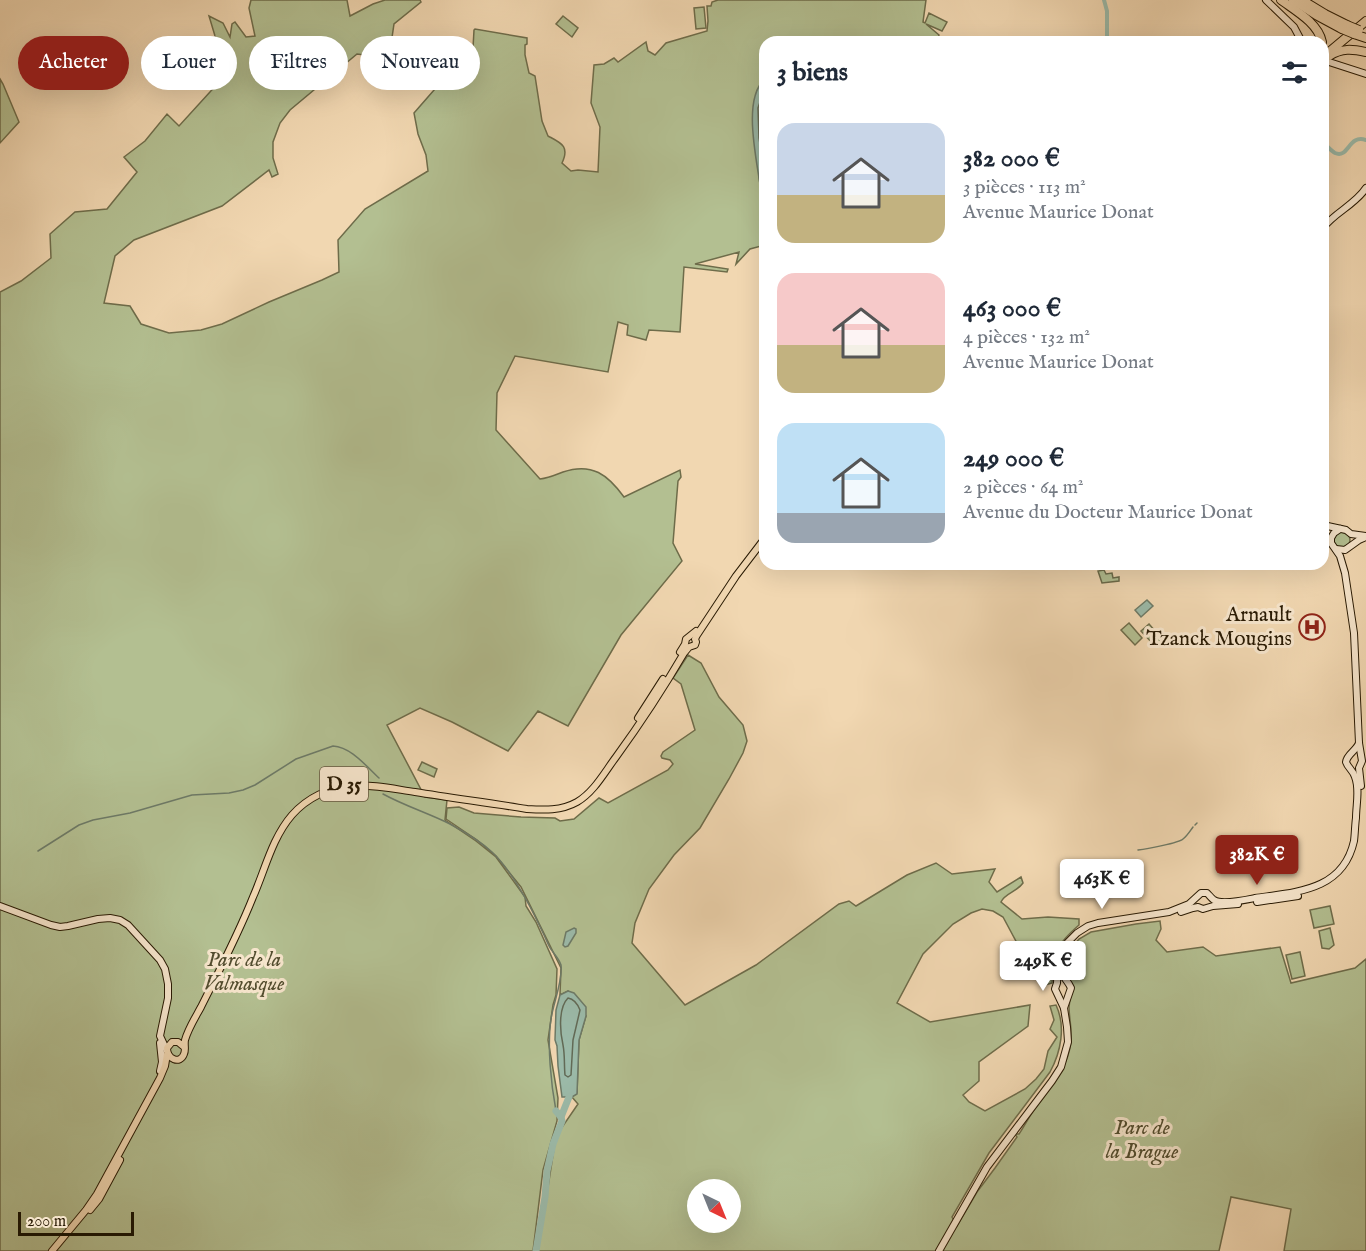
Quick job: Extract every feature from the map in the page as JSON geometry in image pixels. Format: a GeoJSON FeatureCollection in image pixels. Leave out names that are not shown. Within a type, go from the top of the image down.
{"type":"FeatureCollection","features":[{"type":"Feature","properties":{"kind":"highway"},"geometry":{"type":"LineString","coordinates":[[1281,0],[1313,26],[1320,36]]}},
{"type":"Feature","properties":{"kind":"highway"},"geometry":{"type":"LineString","coordinates":[[1293,0],[1310,11],[1344,27],[1361,32],[1366,38]]}},
{"type":"Feature","properties":{"kind":"highway"},"geometry":{"type":"LineString","coordinates":[[1302,0],[1344,27]]}},
{"type":"Feature","properties":{"kind":"highway"},"geometry":{"type":"LineString","coordinates":[[1329,54],[1366,21]]}},
{"type":"Feature","properties":{"kind":"highway"},"geometry":{"type":"LineString","coordinates":[[1329,56],[1340,50],[1366,52]]}},
{"type":"Feature","properties":{"kind":"main road"},"geometry":{"type":"LineString","coordinates":[[1264,0],[1299,36]]}},
{"type":"Feature","properties":{"kind":"main road"},"geometry":{"type":"LineString","coordinates":[[1329,61],[1366,74]]}},
{"type":"Feature","properties":{"kind":"main road"},"geometry":{"type":"LineString","coordinates":[[1329,220],[1357,199],[1366,186]]}},
{"type":"Feature","properties":{"kind":"main road"},"geometry":{"type":"LineString","coordinates":[[1329,525],[1340,530]]}},
{"type":"Feature","properties":{"kind":"main road"},"geometry":{"type":"LineString","coordinates":[[939,1251],[987,1167],[1061,1067],[1068,1042],[1068,1027],[1064,1008],[1055,989],[1058,983],[1058,963],[1072,937],[1088,926],[1098,923],[1182,908],[1203,892],[1223,902],[1296,893],[1320,885],[1345,862],[1354,841],[1357,786],[1355,768],[1362,761],[1359,743],[1355,639],[1347,581],[1342,563],[1331,543],[1334,532],[1340,530],[1366,536]]}},
{"type":"Feature","properties":{"kind":"main road"},"geometry":{"type":"LineString","coordinates":[[1329,532],[1332,535]]}},
{"type":"Feature","properties":{"kind":"main road"},"geometry":{"type":"LineString","coordinates":[[1342,563],[1353,540],[1351,534]]}},
{"type":"Feature","properties":{"kind":"main road"},"geometry":{"type":"LineString","coordinates":[[1336,549],[1348,548],[1366,536]]}},
{"type":"Feature","properties":{"kind":"main road"},"geometry":{"type":"LineString","coordinates":[[693,637],[759,540]]}},
{"type":"Feature","properties":{"kind":"main road"},"geometry":{"type":"LineString","coordinates":[[693,637],[759,546]]}},
{"type":"Feature","properties":{"kind":"main road","name":"D 35"},"geometry":{"type":"LineString","coordinates":[[184,1047],[190,1029],[235,940],[276,841],[291,816],[305,803],[334,789],[357,785],[527,809],[559,809],[574,803],[590,791],[687,646],[686,639],[693,637]]}},
{"type":"Feature","properties":{"kind":"main road","name":"D 35"},"geometry":{"type":"LineString","coordinates":[[174,1042],[185,1031],[230,944],[278,830],[288,814],[303,801],[332,786],[366,782],[525,807],[557,806],[572,801],[588,790],[629,735]]}},
{"type":"Feature","properties":{"kind":"main road"},"geometry":{"type":"LineString","coordinates":[[1355,768],[1347,767],[1346,758],[1355,751],[1359,743]]}},
{"type":"Feature","properties":{"kind":"main road"},"geometry":{"type":"LineString","coordinates":[[1351,753],[1360,756]]}},
{"type":"Feature","properties":{"kind":"main road"},"geometry":{"type":"LineString","coordinates":[[1064,1008],[1071,988],[1063,977],[1062,959],[1071,943],[1083,932],[1100,926],[1175,914],[1198,907],[1203,909],[1230,906],[1304,895],[1324,887],[1336,878],[1350,860],[1358,841],[1361,795],[1355,768]]}},
{"type":"Feature","properties":{"kind":"main road"},"geometry":{"type":"LineString","coordinates":[[1195,898],[1198,907]]}},
{"type":"Feature","properties":{"kind":"main road"},"geometry":{"type":"LineString","coordinates":[[1209,907],[1211,898]]}},
{"type":"Feature","properties":{"kind":"main road"},"geometry":{"type":"LineString","coordinates":[[0,906],[60,927],[110,918],[120,920],[128,925],[160,960],[165,969],[168,998],[161,1033],[162,1065],[152,1093]]}},
{"type":"Feature","properties":{"kind":"main road"},"geometry":{"type":"LineString","coordinates":[[1058,983],[1066,982]]}},
{"type":"Feature","properties":{"kind":"main road"},"geometry":{"type":"LineString","coordinates":[[1059,996],[1067,996]]}},
{"type":"Feature","properties":{"kind":"main road"},"geometry":{"type":"LineString","coordinates":[[58,1243],[83,1219],[99,1199],[166,1071],[183,1056],[184,1047],[181,1043],[165,1038],[161,1033]]}},
{"type":"Feature","properties":{"kind":"main road"},"geometry":{"type":"LineString","coordinates":[[161,1033],[167,1052],[172,1059],[176,1060]]}},
{"type":"Feature","properties":{"kind":"main road"},"geometry":{"type":"LineString","coordinates":[[52,1251],[97,1194],[152,1093],[163,1070],[168,1046],[174,1042]]}},
{"type":"Feature","properties":{"kind":"green space","name":"Parc de la Valmasque"},"geometry":{"type":"Polygon","coordinates":[[[251,0],[347,0],[350,16],[385,0],[420,0],[421,2],[394,24],[392,36],[360,36],[360,54],[357,54],[348,62],[348,36],[255,36],[249,8],[251,0]]]}},
{"type":"Feature","properties":{"kind":"green space","name":"Parc de la Valmasque"},"geometry":{"type":"Polygon","coordinates":[[[718,0],[926,0],[923,22],[925,23],[929,13],[947,22],[942,31],[926,24],[939,36],[759,36],[759,247],[750,249],[736,264],[739,252],[695,264],[728,269],[727,272],[684,267],[680,332],[649,330],[646,340],[627,335],[628,325],[618,322],[608,372],[515,356],[497,393],[496,430],[540,479],[573,469],[591,470],[612,482],[624,497],[680,470],[681,477],[678,481],[673,543],[682,561],[621,635],[568,726],[538,711],[508,751],[420,708],[387,725],[425,797],[447,800],[445,820],[496,857],[525,897],[526,906],[536,922],[557,969],[556,995],[548,1040],[558,1098],[557,1121],[543,1170],[533,1251],[0,1251],[0,292],[21,281],[51,258],[50,234],[75,212],[107,209],[137,172],[124,157],[145,141],[167,114],[179,126],[212,90],[237,90],[237,36],[230,36],[232,24],[235,22],[246,37],[249,37],[249,90],[314,90],[290,110],[280,123],[273,142],[273,158],[278,174],[272,177],[269,170],[222,206],[134,240],[115,256],[104,303],[130,306],[141,324],[169,333],[201,330],[222,324],[339,272],[338,240],[365,209],[428,171],[426,155],[418,134],[414,113],[434,90],[480,90],[480,36],[474,36],[475,29],[527,38],[525,55],[529,73],[535,76],[542,121],[548,136],[565,149],[562,163],[571,171],[598,172],[600,127],[591,103],[594,65],[604,64],[614,58],[618,62],[646,42],[648,51],[655,55],[666,43],[707,31],[707,6],[711,6],[712,2],[718,0]]]}},
{"type":"Feature","properties":{"kind":"green space"},"geometry":{"type":"Polygon","coordinates":[[[704,7],[706,28],[696,29],[694,8],[704,7]]]}},
{"type":"Feature","properties":{"kind":"green space","name":"Parc de la Valmasque"},"geometry":{"type":"Polygon","coordinates":[[[209,16],[223,23],[230,36],[215,36],[209,16]]]}},
{"type":"Feature","properties":{"kind":"green space"},"geometry":{"type":"Polygon","coordinates":[[[563,16],[578,28],[572,37],[556,24],[563,16]]]}},
{"type":"Feature","properties":{"kind":"green space"},"geometry":{"type":"Polygon","coordinates":[[[0,79],[19,122],[0,143],[0,79]]]}},
{"type":"Feature","properties":{"kind":"green space"},"geometry":{"type":"Polygon","coordinates":[[[1342,532],[1348,534],[1350,540],[1348,546],[1342,548],[1336,546],[1334,540],[1336,534],[1342,532]]]}},
{"type":"Feature","properties":{"kind":"green space"},"geometry":{"type":"Polygon","coordinates":[[[1104,570],[1106,574],[1112,573],[1113,578],[1119,577],[1119,581],[1102,583],[1098,571],[1104,570]]]}},
{"type":"Feature","properties":{"kind":"green space"},"geometry":{"type":"Polygon","coordinates":[[[1129,623],[1142,638],[1135,645],[1121,630],[1129,623]]]}},
{"type":"Feature","properties":{"kind":"green space"},"geometry":{"type":"Polygon","coordinates":[[[1149,624],[1162,639],[1155,646],[1141,631],[1149,624]]]}},
{"type":"Feature","properties":{"kind":"green space","name":"Parc de la Brague"},"geometry":{"type":"Polygon","coordinates":[[[688,655],[701,663],[719,697],[743,725],[747,741],[729,779],[700,828],[674,855],[649,889],[635,923],[632,943],[685,1005],[756,965],[839,904],[849,901],[856,906],[907,875],[936,863],[952,874],[995,869],[989,882],[997,892],[1021,877],[1023,883],[1001,902],[1022,919],[1048,917],[1079,919],[1079,925],[1065,938],[1057,950],[1052,983],[1042,986],[1039,967],[1017,943],[1003,917],[993,911],[982,909],[971,913],[953,924],[923,954],[897,1003],[930,1022],[1030,1005],[1028,1026],[979,1062],[979,1081],[963,1095],[969,1102],[985,1111],[1025,1089],[1044,1069],[1048,1051],[1057,1037],[1050,1029],[1054,1020],[1050,1006],[1056,1005],[1059,1013],[1061,1039],[1054,1064],[989,1153],[952,1217],[957,1226],[977,1192],[1017,1137],[1015,1134],[1019,1134],[1058,1076],[1066,1060],[1071,1042],[1069,1005],[1072,992],[1063,966],[1068,952],[1079,939],[1091,932],[1160,921],[1161,929],[1156,940],[1167,952],[1203,947],[1216,956],[1280,947],[1291,983],[1355,968],[1366,959],[1366,1251],[1284,1251],[1291,1209],[1231,1197],[1219,1251],[538,1251],[556,1136],[578,1104],[572,1097],[577,1093],[579,1040],[586,1016],[568,991],[560,995],[561,968],[521,887],[496,856],[446,819],[447,808],[459,807],[474,813],[555,818],[560,821],[574,819],[599,798],[608,803],[668,770],[673,764],[670,760],[662,758],[663,752],[695,730],[681,684],[673,678],[688,655]]]}},
{"type":"Feature","properties":{"kind":"green space"},"geometry":{"type":"Polygon","coordinates":[[[422,762],[437,769],[434,777],[418,770],[422,762]]]}},
{"type":"Feature","properties":{"kind":"green space"},"geometry":{"type":"Polygon","coordinates":[[[1330,906],[1334,924],[1314,928],[1310,910],[1330,906]]]}},
{"type":"Feature","properties":{"kind":"green space"},"geometry":{"type":"Polygon","coordinates":[[[1330,928],[1334,945],[1329,949],[1322,948],[1319,931],[1330,928]]]}},
{"type":"Feature","properties":{"kind":"green space"},"geometry":{"type":"Polygon","coordinates":[[[1300,952],[1305,976],[1292,979],[1286,955],[1300,952]]]}},
{"type":"Feature","properties":{"kind":"water"},"geometry":{"type":"Polygon","coordinates":[[[759,87],[759,178],[752,116],[759,87]]]}},
{"type":"Feature","properties":{"kind":"water"},"geometry":{"type":"Polygon","coordinates":[[[1147,600],[1153,606],[1141,617],[1135,610],[1147,600]]]}},
{"type":"Feature","properties":{"kind":"water"},"geometry":{"type":"Polygon","coordinates":[[[574,928],[576,933],[565,947],[563,945],[566,932],[574,928]]]}},
{"type":"Feature","properties":{"kind":"water"},"geometry":{"type":"Polygon","coordinates":[[[568,991],[574,993],[586,1007],[586,1016],[579,1040],[577,1094],[572,1097],[562,1097],[555,1040],[556,1010],[560,995],[568,991]]]}},
{"type":"Feature","properties":{"kind":"waterway"},"geometry":{"type":"LineString","coordinates":[[1104,0],[1107,11],[1107,36]]}},
{"type":"Feature","properties":{"kind":"waterway"},"geometry":{"type":"LineString","coordinates":[[1329,148],[1340,154],[1356,140],[1366,140]]}},
{"type":"Feature","properties":{"kind":"waterway"},"geometry":{"type":"LineString","coordinates":[[38,851],[79,825],[93,820],[130,813],[192,795],[243,790],[296,759],[333,746],[352,753],[379,778]]}},
{"type":"Feature","properties":{"kind":"waterway"},"geometry":{"type":"LineString","coordinates":[[383,794],[450,824],[483,844],[507,869],[527,901],[561,965],[561,978],[551,1019],[549,1041],[556,1111]]}},
{"type":"Feature","properties":{"kind":"waterway"},"geometry":{"type":"LineString","coordinates":[[1138,850],[1180,841],[1193,827]]}},
{"type":"Feature","properties":{"kind":"waterway"},"geometry":{"type":"LineString","coordinates":[[561,1117],[569,1097]]}},
{"type":"Feature","properties":{"kind":"waterway"},"geometry":{"type":"LineString","coordinates":[[536,1251],[547,1171],[553,1144],[562,1121],[556,1111]]}},
{"type":"Feature","properties":{"kind":"place","name":"Arnault Tzanck Mougins"},"geometry":{"type":"Point","coordinates":[1312,627]}}]}
